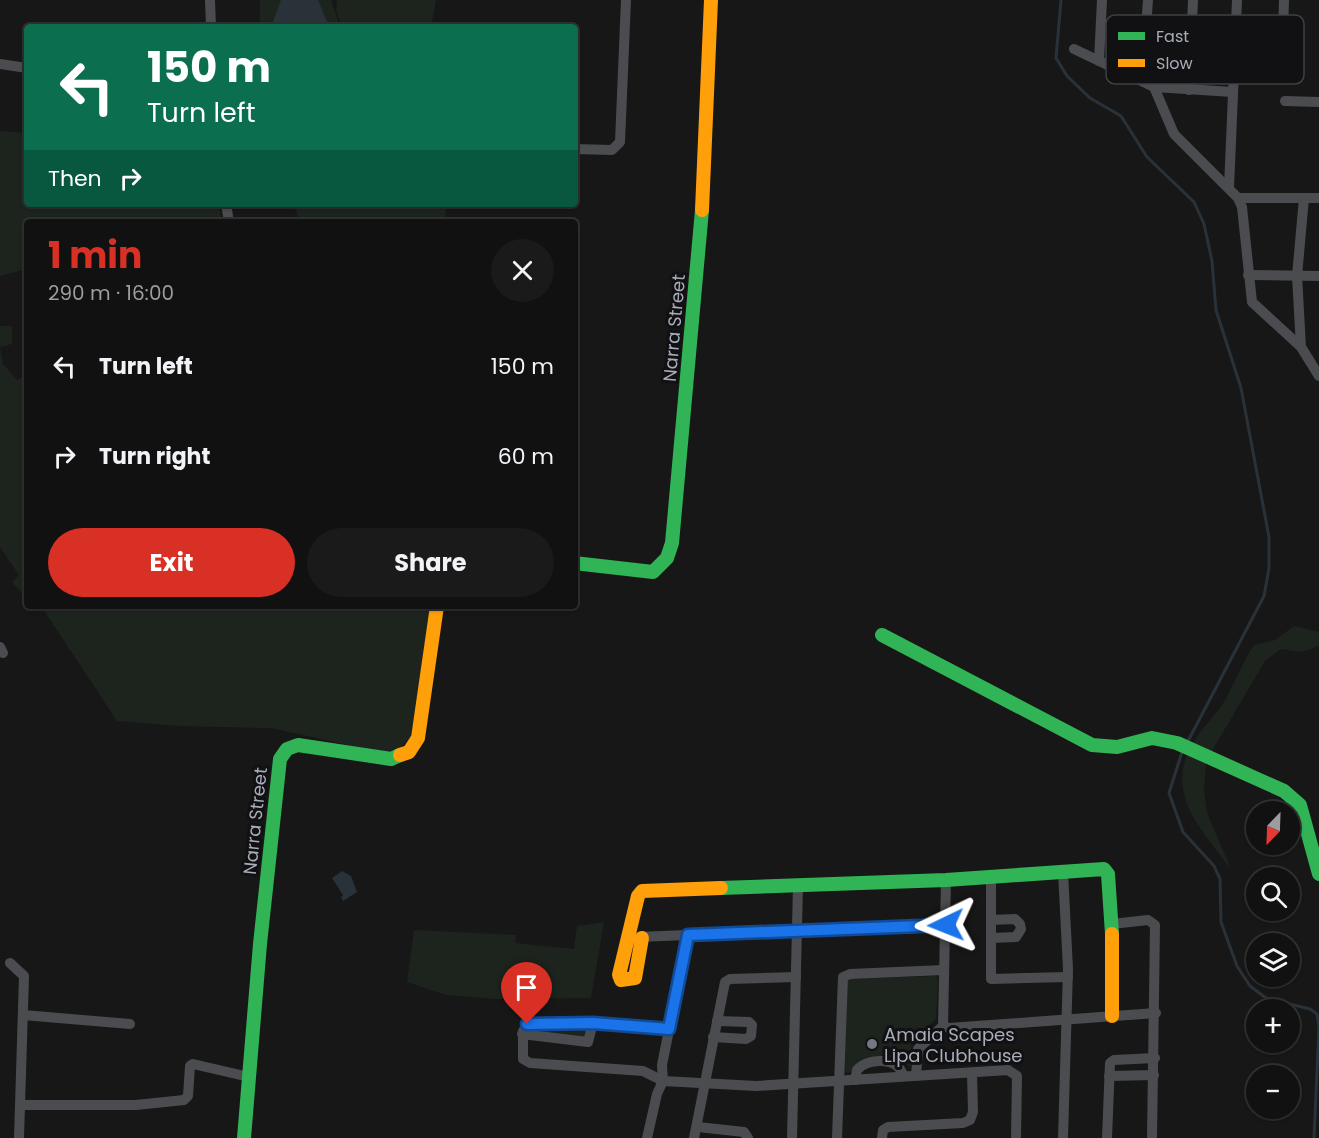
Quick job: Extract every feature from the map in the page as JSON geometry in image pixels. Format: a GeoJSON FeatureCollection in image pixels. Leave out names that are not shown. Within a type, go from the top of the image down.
{"type":"FeatureCollection","features":[{"type":"Feature","properties":{"kind":"street"},"geometry":{"type":"LineString","coordinates":[[210,0],[211,24]]}},
{"type":"Feature","properties":{"kind":"street"},"geometry":{"type":"LineString","coordinates":[[578,149],[612,150],[620,142],[626,0]]}},
{"type":"Feature","properties":{"kind":"street","name":"Narra Street"},"geometry":{"type":"LineString","coordinates":[[578,563],[653,572],[667,558],[672,543],[682,454],[702,206],[711,0]]}},
{"type":"Feature","properties":{"kind":"street"},"geometry":{"type":"LineString","coordinates":[[1099,61],[1101,0]]}},
{"type":"Feature","properties":{"kind":"street"},"geometry":{"type":"LineString","coordinates":[[1147,15],[1148,0]]}},
{"type":"Feature","properties":{"kind":"street"},"geometry":{"type":"LineString","coordinates":[[1192,15],[1193,0]]}},
{"type":"Feature","properties":{"kind":"street"},"geometry":{"type":"LineString","coordinates":[[1236,15],[1237,0]]}},
{"type":"Feature","properties":{"kind":"street"},"geometry":{"type":"LineString","coordinates":[[1284,0],[1284,15]]}},
{"type":"Feature","properties":{"kind":"street"},"geometry":{"type":"LineString","coordinates":[[1074,49],[1106,64]]}},
{"type":"Feature","properties":{"kind":"street"},"geometry":{"type":"LineString","coordinates":[[0,64],[24,68]]}},
{"type":"Feature","properties":{"kind":"street"},"geometry":{"type":"LineString","coordinates":[[1148,84],[1154,87],[1233,92]]}},
{"type":"Feature","properties":{"kind":"street"},"geometry":{"type":"LineString","coordinates":[[1189,84],[1189,90]]}},
{"type":"Feature","properties":{"kind":"street"},"geometry":{"type":"LineString","coordinates":[[1229,188],[1233,84]]}},
{"type":"Feature","properties":{"kind":"street"},"geometry":{"type":"LineString","coordinates":[[1154,87],[1174,134],[1238,198],[1242,207],[1252,302],[1301,347],[1319,376]]}},
{"type":"Feature","properties":{"kind":"street"},"geometry":{"type":"LineString","coordinates":[[1285,101],[1319,102]]}},
{"type":"Feature","properties":{"kind":"street"},"geometry":{"type":"LineString","coordinates":[[1238,198],[1319,198]]}},
{"type":"Feature","properties":{"kind":"street"},"geometry":{"type":"LineString","coordinates":[[1301,347],[1297,276],[1304,198]]}},
{"type":"Feature","properties":{"kind":"street"},"geometry":{"type":"LineString","coordinates":[[1248,275],[1319,276]]}},
{"type":"Feature","properties":{"kind":"street","name":"Narra Street"},"geometry":{"type":"LineString","coordinates":[[244,1138],[280,759],[287,749],[298,745],[391,759],[409,752],[418,738],[437,609]]}},
{"type":"Feature","properties":{"kind":"street"},"geometry":{"type":"LineString","coordinates":[[882,635],[1092,745],[1118,747],[1152,738],[1176,743],[1284,791],[1300,805],[1314,849],[1319,874]]}},
{"type":"Feature","properties":{"kind":"street"},"geometry":{"type":"LineString","coordinates":[[946,925],[636,936],[642,891],[945,880],[1102,869],[1107,872],[1112,924],[1112,1016]]}},
{"type":"Feature","properties":{"kind":"street"},"geometry":{"type":"LineString","coordinates":[[1063,872],[1068,977],[1063,1138]]}},
{"type":"Feature","properties":{"kind":"street"},"geometry":{"type":"LineString","coordinates":[[991,876],[991,979],[1068,977]]}},
{"type":"Feature","properties":{"kind":"street"},"geometry":{"type":"LineString","coordinates":[[916,1076],[918,1049],[943,1026],[945,880]]}},
{"type":"Feature","properties":{"kind":"street"},"geometry":{"type":"LineString","coordinates":[[792,1138],[798,885]]}},
{"type":"Feature","properties":{"kind":"street"},"geometry":{"type":"LineString","coordinates":[[991,920],[1015,919],[1019,922],[1021,929],[1016,937],[991,938]]}},
{"type":"Feature","properties":{"kind":"street"},"geometry":{"type":"LineString","coordinates":[[1112,924],[1148,920],[1155,925],[1156,1013],[1152,1138]]}},
{"type":"Feature","properties":{"kind":"street"},"geometry":{"type":"LineString","coordinates":[[646,1138],[657,1094],[663,1081],[662,1065],[688,935]]}},
{"type":"Feature","properties":{"kind":"street"},"geometry":{"type":"LineString","coordinates":[[10,963],[24,976],[19,1138]]}},
{"type":"Feature","properties":{"kind":"street"},"geometry":{"type":"LineString","coordinates":[[837,1138],[843,977],[850,974],[944,970]]}},
{"type":"Feature","properties":{"kind":"street"},"geometry":{"type":"LineString","coordinates":[[694,1138],[698,1127],[713,1037],[727,980],[796,977]]}},
{"type":"Feature","properties":{"kind":"street"},"geometry":{"type":"LineString","coordinates":[[943,1026],[949,1028],[1156,1013]]}},
{"type":"Feature","properties":{"kind":"street"},"geometry":{"type":"LineString","coordinates":[[23,1015],[130,1024]]}},
{"type":"Feature","properties":{"kind":"street"},"geometry":{"type":"LineString","coordinates":[[713,1037],[746,1039],[752,1034],[749,1022],[717,1021]]}},
{"type":"Feature","properties":{"kind":"street"},"geometry":{"type":"LineString","coordinates":[[669,1029],[593,1023],[530,1023],[525,1026],[522,1034],[523,1059],[526,1062],[643,1071],[663,1081],[756,1086],[1008,1070],[1015,1073],[1018,1079],[1016,1138]]}},
{"type":"Feature","properties":{"kind":"street"},"geometry":{"type":"LineString","coordinates":[[522,1034],[588,1042],[593,1023]]}},
{"type":"Feature","properties":{"kind":"street"},"geometry":{"type":"LineString","coordinates":[[1107,1138],[1109,1076],[1112,1061],[1155,1058]]}},
{"type":"Feature","properties":{"kind":"street"},"geometry":{"type":"LineString","coordinates":[[855,1080],[860,1067],[868,1062],[892,1064],[901,1070],[903,1076]]}},
{"type":"Feature","properties":{"kind":"street"},"geometry":{"type":"LineString","coordinates":[[21,1105],[136,1105],[184,1100],[188,1096],[190,1066],[193,1064],[249,1077]]}},
{"type":"Feature","properties":{"kind":"street"},"geometry":{"type":"LineString","coordinates":[[882,1138],[883,1131],[888,1127],[963,1123],[970,1120],[972,1072]]}},
{"type":"Feature","properties":{"kind":"street"},"geometry":{"type":"LineString","coordinates":[[1109,1076],[1154,1075]]}},
{"type":"Feature","properties":{"kind":"street"},"geometry":{"type":"LineString","coordinates":[[698,1127],[744,1131],[748,1138]]}},
{"type":"Feature","properties":{"kind":"shaded area"},"geometry":{"type":"Polygon","coordinates":[[[260,0],[331,0],[339,24],[260,24],[260,0]]]}},
{"type":"Feature","properties":{"kind":"shaded area"},"geometry":{"type":"Polygon","coordinates":[[[281,0],[318,0],[328,24],[272,24],[281,0]]]}},
{"type":"Feature","properties":{"kind":"shaded area"},"geometry":{"type":"Polygon","coordinates":[[[337,0],[436,0],[432,24],[341,24],[336,10],[337,0]]]}},
{"type":"Feature","properties":{"kind":"shaded area"},"geometry":{"type":"Polygon","coordinates":[[[0,131],[24,133],[24,207],[219,207],[221,219],[24,219],[24,270],[0,276],[0,131]]]}},
{"type":"Feature","properties":{"kind":"shaded area"},"geometry":{"type":"Polygon","coordinates":[[[295,207],[445,207],[446,219],[299,219],[295,207]]]}},
{"type":"Feature","properties":{"kind":"shaded area"},"geometry":{"type":"Polygon","coordinates":[[[0,326],[12,326],[12,344],[0,347],[0,326]]]}},
{"type":"Feature","properties":{"kind":"shaded area"},"geometry":{"type":"Polygon","coordinates":[[[0,347],[3,364],[17,380],[24,376],[24,596],[12,582],[19,575],[0,547],[0,347]]]}},
{"type":"Feature","properties":{"kind":"shaded area"},"geometry":{"type":"Polygon","coordinates":[[[43,609],[432,609],[411,737],[400,748],[384,753],[271,728],[177,726],[117,721],[43,609]]]}},
{"type":"Feature","properties":{"kind":"shaded area"},"geometry":{"type":"Polygon","coordinates":[[[1294,626],[1319,632],[1319,646],[1302,652],[1281,649],[1265,661],[1206,761],[1204,791],[1207,813],[1231,869],[1198,825],[1190,810],[1184,795],[1182,778],[1185,761],[1193,743],[1224,702],[1254,645],[1275,640],[1294,626]]]}},
{"type":"Feature","properties":{"kind":"shaded area"},"geometry":{"type":"Polygon","coordinates":[[[342,871],[351,876],[357,892],[343,901],[341,897],[343,895],[332,878],[342,871]]]}},
{"type":"Feature","properties":{"kind":"shaded area"},"geometry":{"type":"Polygon","coordinates":[[[604,922],[591,998],[497,999],[446,995],[407,982],[414,930],[516,935],[515,943],[574,949],[577,926],[604,922]]]}},
{"type":"Feature","properties":{"kind":"shaded area"},"geometry":{"type":"Polygon","coordinates":[[[936,976],[938,978],[936,1019],[911,1045],[911,1067],[889,1056],[867,1057],[849,1073],[845,1072],[846,982],[849,979],[936,976]]]}},
{"type":"Feature","properties":{"kind":"shaded area"},"geometry":{"type":"Polygon","coordinates":[[[537,1028],[587,1029],[586,1037],[531,1030],[537,1028]]]}},
{"type":"Feature","properties":{"kind":"waterway"},"geometry":{"type":"LineString","coordinates":[[1061,0],[1056,58],[1067,76],[1090,98],[1121,116],[1147,157],[1194,202],[1204,224],[1212,261],[1216,310],[1241,388],[1269,537],[1269,568],[1264,596],[1187,743]]}},
{"type":"Feature","properties":{"kind":"waterway"},"geometry":{"type":"LineString","coordinates":[[1182,752],[1169,793],[1183,832],[1214,866],[1220,879],[1221,922],[1237,966],[1250,986],[1266,998],[1310,1009],[1317,1014],[1319,1027],[1314,1138]]}},
{"type":"Feature","properties":{"kind":"traffic: fast"},"geometry":{"type":"LineString","coordinates":[[578,563],[653,572],[667,558],[672,543],[702,210]]}},
{"type":"Feature","properties":{"kind":"traffic: fast"},"geometry":{"type":"LineString","coordinates":[[882,635],[1092,745],[1117,747],[1152,738],[1177,743],[1284,791],[1300,805],[1319,874]]}},
{"type":"Feature","properties":{"kind":"traffic: fast"},"geometry":{"type":"LineString","coordinates":[[244,1138],[260,944],[280,759],[287,749],[298,745],[391,759],[400,755]]}},
{"type":"Feature","properties":{"kind":"traffic: fast"},"geometry":{"type":"LineString","coordinates":[[721,888],[946,880],[1104,869],[1108,874],[1112,934]]}},
{"type":"Feature","properties":{"kind":"traffic: slow"},"geometry":{"type":"LineString","coordinates":[[702,210],[711,0]]}},
{"type":"Feature","properties":{"kind":"traffic: slow"},"geometry":{"type":"LineString","coordinates":[[400,755],[409,752],[418,738],[437,609]]}},
{"type":"Feature","properties":{"kind":"traffic: slow"},"geometry":{"type":"LineString","coordinates":[[642,938],[635,978],[621,980],[619,975],[638,896],[642,891],[721,888]]}},
{"type":"Feature","properties":{"kind":"traffic: slow"},"geometry":{"type":"LineString","coordinates":[[1112,934],[1112,1016]]}},
{"type":"Feature","properties":{"kind":"place","name":"Amaia Scapes Lipa Clubhouse"},"geometry":{"type":"Point","coordinates":[872,1044]}},
{"type":"Feature","properties":{"kind":"route"},"geometry":{"type":"LineString","coordinates":[[527,1024],[593,1023],[669,1029],[688,935],[946,925]]}}]}
